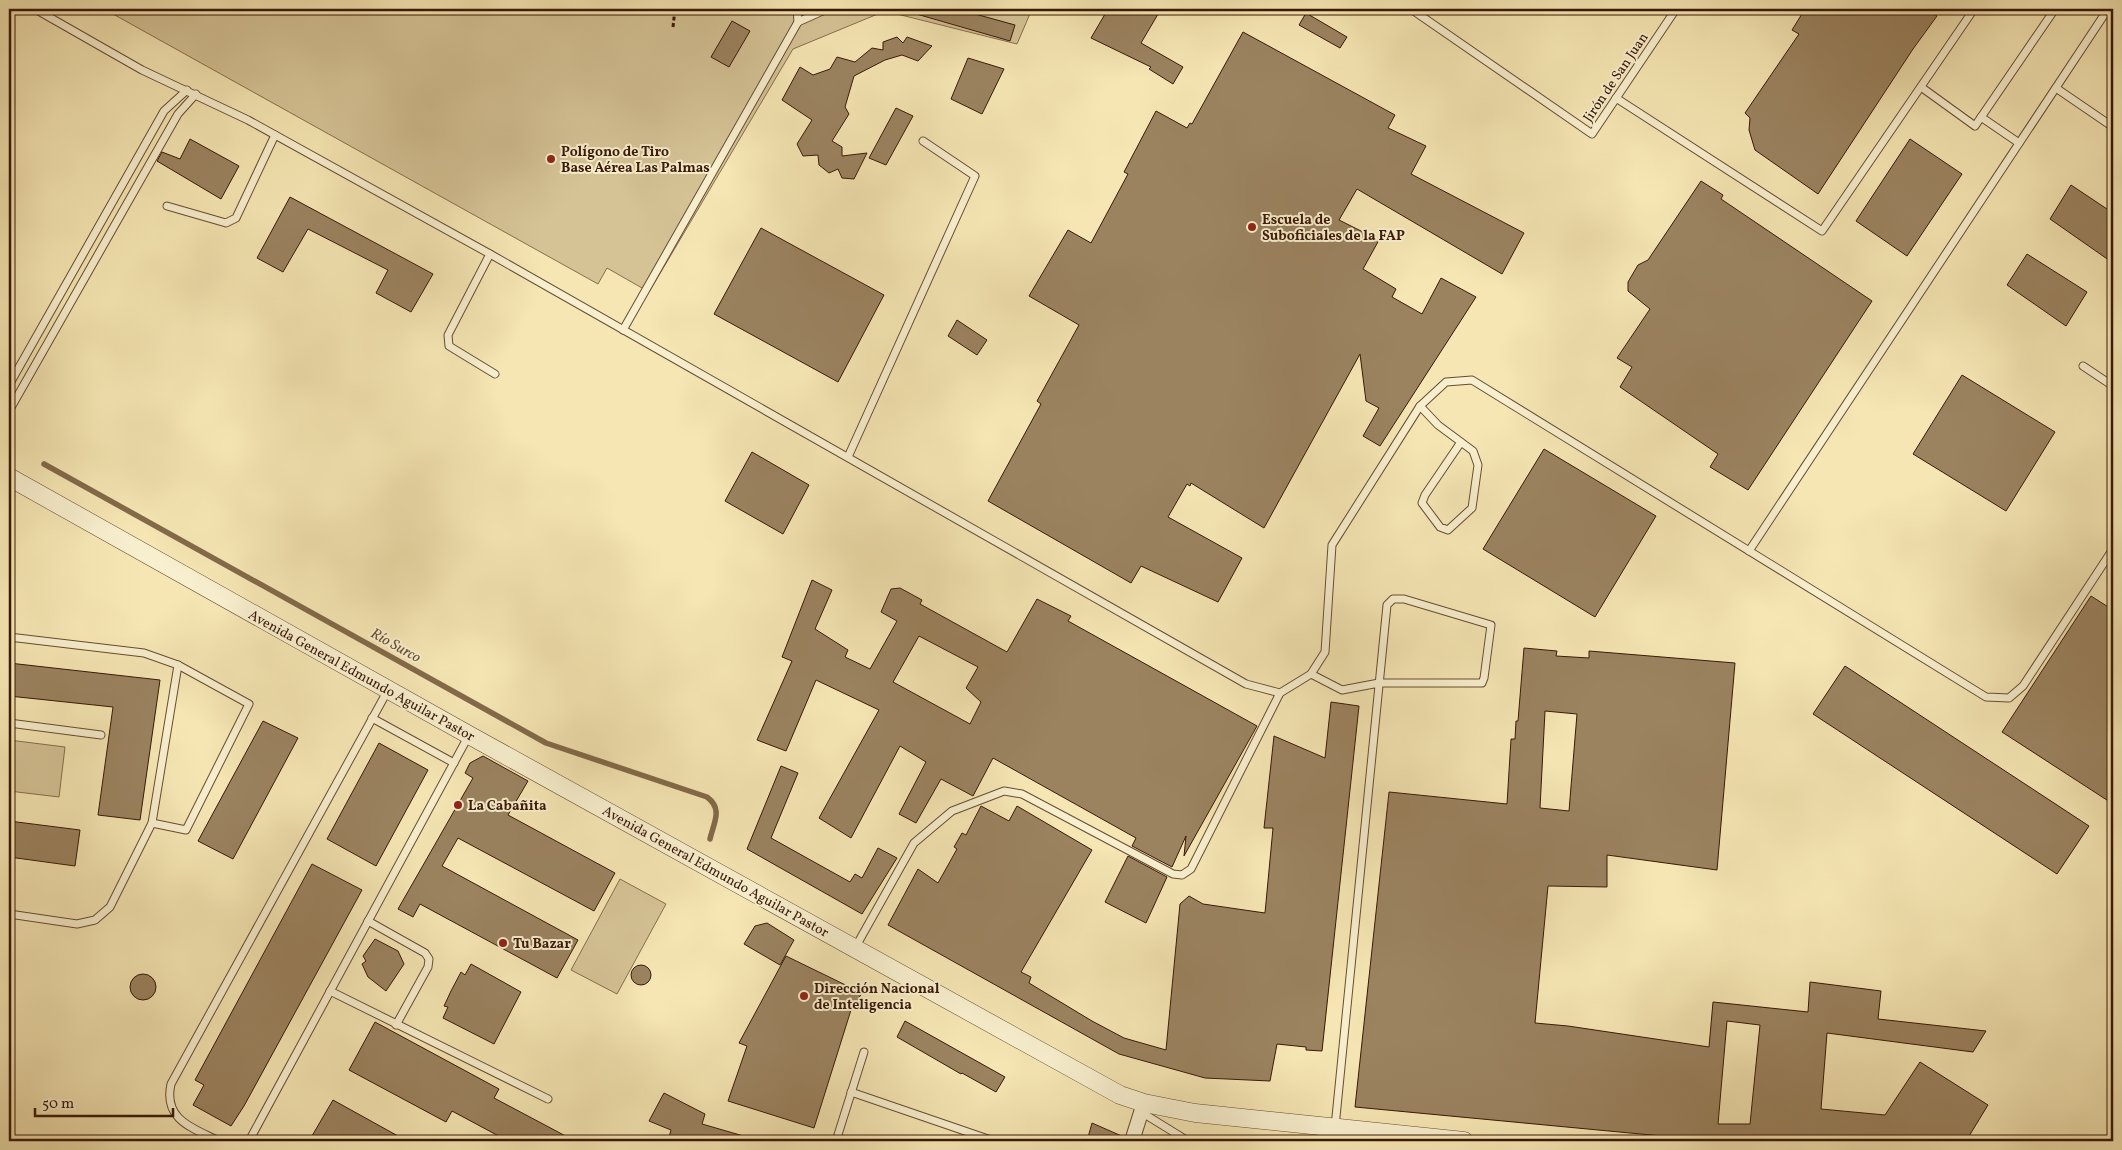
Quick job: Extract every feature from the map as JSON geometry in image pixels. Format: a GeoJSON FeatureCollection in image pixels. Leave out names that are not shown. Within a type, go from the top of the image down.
{"type":"FeatureCollection","features":[{"type":"Feature","properties":{"kind":"street","name":"Avenida General Edmundo Aguilar Pastor"},"geometry":{"type":"LineString","coordinates":[[9,477],[388,690],[1142,1107],[1464,1141]]}},
{"type":"Feature","properties":{"kind":"street"},"geometry":{"type":"LineString","coordinates":[[1132,1141],[1142,1107]]}},
{"type":"Feature","properties":{"kind":"lane"},"geometry":{"type":"LineString","coordinates":[[34,9],[142,70],[196,94],[275,135],[490,254],[1246,684],[1280,693]]}},
{"type":"Feature","properties":{"kind":"lane"},"geometry":{"type":"LineString","coordinates":[[623,330],[798,22],[798,9]]}},
{"type":"Feature","properties":{"kind":"lane"},"geometry":{"type":"LineString","coordinates":[[798,22],[827,9]]}},
{"type":"Feature","properties":{"kind":"lane","name":"Jirón de San Juan"},"geometry":{"type":"LineString","coordinates":[[1411,9],[1592,134],[1676,9]]}},
{"type":"Feature","properties":{"kind":"lane"},"geometry":{"type":"LineString","coordinates":[[1616,98],[1822,230],[1974,9]]}},
{"type":"Feature","properties":{"kind":"lane"},"geometry":{"type":"LineString","coordinates":[[1921,87],[1975,126],[2055,9]]}},
{"type":"Feature","properties":{"kind":"lane"},"geometry":{"type":"LineString","coordinates":[[1749,551],[2108,9]]}},
{"type":"Feature","properties":{"kind":"lane"},"geometry":{"type":"LineString","coordinates":[[2056,88],[2113,127]]}},
{"type":"Feature","properties":{"kind":"lane"},"geometry":{"type":"LineString","coordinates":[[9,385],[164,111],[187,90]]}},
{"type":"Feature","properties":{"kind":"lane"},"geometry":{"type":"LineString","coordinates":[[9,409],[178,114],[196,94]]}},
{"type":"Feature","properties":{"kind":"lane"},"geometry":{"type":"LineString","coordinates":[[1981,117],[2019,143]]}},
{"type":"Feature","properties":{"kind":"lane"},"geometry":{"type":"LineString","coordinates":[[167,206],[226,223],[236,218],[275,135]]}},
{"type":"Feature","properties":{"kind":"lane"},"geometry":{"type":"LineString","coordinates":[[848,457],[975,176],[923,141]]}},
{"type":"Feature","properties":{"kind":"lane"},"geometry":{"type":"LineString","coordinates":[[490,254],[448,335],[448,340],[449,346],[495,374]]}},
{"type":"Feature","properties":{"kind":"lane"},"geometry":{"type":"LineString","coordinates":[[48,316],[60,322]]}},
{"type":"Feature","properties":{"kind":"lane"},"geometry":{"type":"LineString","coordinates":[[2083,366],[2113,386]]}},
{"type":"Feature","properties":{"kind":"lane"},"geometry":{"type":"LineString","coordinates":[[855,948],[914,843],[952,811],[1004,791],[1022,794],[1172,874],[1182,875],[1190,869],[1280,693],[1311,674],[1325,652],[1332,545],[1420,406],[1446,382],[1472,380],[1986,697],[2008,698],[2023,686],[2113,549]]}},
{"type":"Feature","properties":{"kind":"lane"},"geometry":{"type":"LineString","coordinates":[[1420,406],[1438,425],[1474,450],[1478,465],[1472,508],[1448,530],[1440,527],[1422,503],[1425,495],[1461,442]]}},
{"type":"Feature","properties":{"kind":"lane"},"geometry":{"type":"LineString","coordinates":[[1311,674],[1342,690],[1379,683],[1482,683],[1490,625],[1404,600],[1393,599],[1388,605],[1379,683],[1335,1127]]}},
{"type":"Feature","properties":{"kind":"lane"},"geometry":{"type":"LineString","coordinates":[[9,638],[144,653],[178,665],[249,704],[186,830],[152,823]]}},
{"type":"Feature","properties":{"kind":"lane"},"geometry":{"type":"LineString","coordinates":[[9,914],[78,924],[95,920],[110,907],[152,823],[178,665]]}},
{"type":"Feature","properties":{"kind":"lane"},"geometry":{"type":"LineString","coordinates":[[219,1141],[183,1122],[177,1116],[170,1102],[171,1084],[388,690]]}},
{"type":"Feature","properties":{"kind":"lane"},"geometry":{"type":"LineString","coordinates":[[372,718],[454,763]]}},
{"type":"Feature","properties":{"kind":"lane"},"geometry":{"type":"LineString","coordinates":[[9,723],[101,735]]}},
{"type":"Feature","properties":{"kind":"lane"},"geometry":{"type":"LineString","coordinates":[[249,1141],[469,735]]}},
{"type":"Feature","properties":{"kind":"lane"},"geometry":{"type":"LineString","coordinates":[[368,921],[425,953],[429,959],[428,967],[396,1024]]}},
{"type":"Feature","properties":{"kind":"lane"},"geometry":{"type":"LineString","coordinates":[[330,991],[548,1098]]}},
{"type":"Feature","properties":{"kind":"lane"},"geometry":{"type":"LineString","coordinates":[[836,1141],[864,1052]]}},
{"type":"Feature","properties":{"kind":"lane"},"geometry":{"type":"LineString","coordinates":[[852,1092],[994,1141]]}},
{"type":"Feature","properties":{"kind":"lane"},"geometry":{"type":"LineString","coordinates":[[1142,1107],[1188,1141]]}},
{"type":"Feature","properties":{"kind":"path"},"geometry":{"type":"LineString","coordinates":[[673,27],[674,9]]}},
{"type":"Feature","properties":{"kind":"shaded area","name":"Polígono de Tiro Base Aérea Las Palmas"},"geometry":{"type":"Polygon","coordinates":[[[104,9],[1032,9],[1017,44],[885,11],[793,49],[649,292],[607,268],[598,284],[104,9]]]}},
{"type":"Feature","properties":{"kind":"shaded area"},"geometry":{"type":"Polygon","coordinates":[[[9,740],[65,747],[59,797],[9,791],[9,740]]]}},
{"type":"Feature","properties":{"kind":"shaded area"},"geometry":{"type":"Polygon","coordinates":[[[620,879],[666,904],[617,994],[571,970],[620,879]]]}},
{"type":"Feature","properties":{"kind":"building"},"geometry":{"type":"Polygon","coordinates":[[[914,9],[957,9],[1015,25],[1010,41],[913,13],[914,9]]]}},
{"type":"Feature","properties":{"kind":"building"},"geometry":{"type":"Polygon","coordinates":[[[1108,9],[1161,9],[1141,43],[1183,67],[1173,84],[1149,69],[1151,67],[1091,38],[1108,9]]]}},
{"type":"Feature","properties":{"kind":"building"},"geometry":{"type":"Polygon","coordinates":[[[1805,9],[1927,9],[1937,16],[1913,49],[1818,194],[1755,150],[1749,130],[1750,118],[1745,113],[1799,34],[1792,30],[1805,9]]]}},
{"type":"Feature","properties":{"kind":"building"},"geometry":{"type":"Polygon","coordinates":[[[1306,13],[1347,37],[1340,48],[1299,25],[1306,13]]]}},
{"type":"Feature","properties":{"kind":"building"},"geometry":{"type":"Polygon","coordinates":[[[732,21],[750,31],[729,67],[711,57],[732,21]]]}},
{"type":"Feature","properties":{"kind":"building"},"geometry":{"type":"Polygon","coordinates":[[[1243,32],[1395,115],[1388,128],[1426,146],[1411,174],[1524,233],[1502,274],[1357,189],[1339,220],[1379,240],[1363,269],[1396,289],[1392,297],[1422,314],[1441,278],[1476,297],[1380,446],[1363,436],[1379,408],[1366,401],[1360,354],[1264,528],[1191,483],[1190,486],[1187,484],[1168,517],[1242,558],[1218,602],[1141,566],[1131,583],[988,501],[1041,404],[1037,401],[1079,325],[1029,296],[1068,230],[1091,243],[1128,174],[1124,172],[1156,111],[1187,128],[1190,123],[1192,124],[1243,32]]]}},
{"type":"Feature","properties":{"kind":"building"},"geometry":{"type":"Polygon","coordinates":[[[897,37],[903,43],[907,37],[932,46],[918,61],[902,55],[885,60],[854,76],[845,107],[849,114],[832,141],[842,147],[842,156],[867,153],[854,179],[842,178],[838,169],[829,173],[819,165],[818,155],[803,156],[797,144],[812,120],[782,100],[800,67],[813,75],[830,69],[837,57],[855,62],[872,48],[883,50],[883,42],[897,37]]]}},
{"type":"Feature","properties":{"kind":"building"},"geometry":{"type":"Polygon","coordinates":[[[968,58],[1004,69],[982,114],[951,99],[968,58]]]}},
{"type":"Feature","properties":{"kind":"building"},"geometry":{"type":"Polygon","coordinates":[[[896,108],[913,116],[886,165],[869,158],[896,108]]]}},
{"type":"Feature","properties":{"kind":"building"},"geometry":{"type":"Polygon","coordinates":[[[190,139],[239,166],[221,199],[157,161],[162,152],[180,159],[190,139]]]}},
{"type":"Feature","properties":{"kind":"building"},"geometry":{"type":"Polygon","coordinates":[[[1910,139],[1962,174],[1907,256],[1856,221],[1910,139]]]}},
{"type":"Feature","properties":{"kind":"building"},"geometry":{"type":"Polygon","coordinates":[[[1701,181],[1723,195],[1721,199],[1872,301],[1748,490],[1710,467],[1718,454],[1620,387],[1632,367],[1617,358],[1650,309],[1628,291],[1628,282],[1638,265],[1648,260],[1701,181]]]}},
{"type":"Feature","properties":{"kind":"building"},"geometry":{"type":"Polygon","coordinates":[[[2071,185],[2113,213],[2113,263],[2050,219],[2071,185]]]}},
{"type":"Feature","properties":{"kind":"building"},"geometry":{"type":"Polygon","coordinates":[[[290,197],[433,274],[411,312],[376,293],[388,270],[308,229],[283,272],[257,258],[290,197]]]}},
{"type":"Feature","properties":{"kind":"building"},"geometry":{"type":"Polygon","coordinates":[[[761,228],[884,295],[838,382],[714,314],[761,228]]]}},
{"type":"Feature","properties":{"kind":"building"},"geometry":{"type":"Polygon","coordinates":[[[2027,254],[2087,292],[2066,326],[2007,285],[2027,254]]]}},
{"type":"Feature","properties":{"kind":"building"},"geometry":{"type":"Polygon","coordinates":[[[957,320],[987,340],[977,355],[948,336],[957,320]]]}},
{"type":"Feature","properties":{"kind":"building"},"geometry":{"type":"Polygon","coordinates":[[[1962,375],[2055,432],[2006,511],[1913,454],[1962,375]]]}},
{"type":"Feature","properties":{"kind":"building"},"geometry":{"type":"Polygon","coordinates":[[[1544,449],[1656,516],[1595,617],[1483,549],[1544,449]]]}},
{"type":"Feature","properties":{"kind":"building"},"geometry":{"type":"Polygon","coordinates":[[[752,452],[809,485],[783,534],[725,501],[752,452]]]}},
{"type":"Feature","properties":{"kind":"building"},"geometry":{"type":"Polygon","coordinates":[[[812,580],[832,590],[815,629],[848,650],[845,657],[870,669],[897,621],[881,612],[891,589],[900,588],[922,600],[920,604],[1007,652],[1037,599],[1071,616],[1068,621],[1257,726],[1184,856],[1186,836],[1172,867],[1132,846],[1136,838],[993,758],[973,796],[941,779],[916,823],[899,814],[926,762],[900,746],[851,838],[819,818],[879,710],[816,680],[786,751],[757,740],[792,661],[782,657],[812,580]],[[919,636],[893,682],[970,724],[981,702],[966,688],[978,667],[919,636]]]}},
{"type":"Feature","properties":{"kind":"building"},"geometry":{"type":"Polygon","coordinates":[[[2091,596],[2113,610],[2113,804],[2002,732],[2091,596]]]}},
{"type":"Feature","properties":{"kind":"building"},"geometry":{"type":"Polygon","coordinates":[[[1524,648],[1557,651],[1556,656],[1589,658],[1589,651],[1735,663],[1717,870],[1607,855],[1607,887],[1548,886],[1535,1023],[1568,1026],[1709,1047],[1713,1002],[1808,1012],[1810,982],[1881,991],[1878,1019],[1986,1031],[1973,1052],[1827,1033],[1821,1109],[1885,1115],[1920,1062],[1988,1105],[1966,1141],[1951,1136],[1948,1141],[1704,1140],[1355,1107],[1389,792],[1507,804],[1511,739],[1515,739],[1516,721],[1518,721],[1524,648]],[[1545,711],[1540,808],[1569,811],[1577,714],[1545,711]],[[1727,1021],[1718,1124],[1750,1124],[1760,1025],[1727,1021]]]}},
{"type":"Feature","properties":{"kind":"building"},"geometry":{"type":"Polygon","coordinates":[[[9,663],[160,680],[140,820],[98,815],[113,707],[9,696],[9,663]]]}},
{"type":"Feature","properties":{"kind":"building"},"geometry":{"type":"Polygon","coordinates":[[[1845,666],[2089,826],[2057,874],[1813,714],[1845,666]]]}},
{"type":"Feature","properties":{"kind":"building"},"geometry":{"type":"Polygon","coordinates":[[[1331,702],[1359,706],[1322,1051],[1277,1044],[1270,1081],[1205,1078],[1119,1054],[888,925],[918,869],[938,883],[957,849],[954,847],[962,833],[966,835],[981,806],[1009,821],[1017,806],[1092,850],[1021,972],[1031,977],[1029,983],[1092,1021],[1124,1038],[1166,1050],[1180,904],[1189,896],[1203,904],[1265,913],[1273,828],[1264,828],[1274,736],[1325,758],[1331,702]]]}},
{"type":"Feature","properties":{"kind":"building"},"geometry":{"type":"Polygon","coordinates":[[[263,721],[298,738],[233,859],[198,841],[263,721]]]}},
{"type":"Feature","properties":{"kind":"building"},"geometry":{"type":"Polygon","coordinates":[[[379,743],[428,770],[376,866],[327,839],[379,743]]]}},
{"type":"Feature","properties":{"kind":"building"},"geometry":{"type":"Polygon","coordinates":[[[483,756],[528,781],[508,815],[615,873],[594,911],[458,838],[442,866],[578,940],[557,978],[420,904],[413,917],[398,909],[473,778],[465,773],[470,763],[483,756]]]}},
{"type":"Feature","properties":{"kind":"building"},"geometry":{"type":"Polygon","coordinates":[[[781,766],[798,773],[771,838],[850,882],[855,874],[862,878],[878,848],[897,858],[862,914],[747,849],[781,766]]]}},
{"type":"Feature","properties":{"kind":"building"},"geometry":{"type":"Polygon","coordinates":[[[9,821],[80,830],[75,866],[9,857],[9,821]]]}},
{"type":"Feature","properties":{"kind":"building"},"geometry":{"type":"Polygon","coordinates":[[[1128,856],[1167,877],[1146,923],[1105,902],[1128,856]]]}},
{"type":"Feature","properties":{"kind":"building"},"geometry":{"type":"Polygon","coordinates":[[[312,864],[362,890],[244,1106],[231,1126],[193,1105],[204,1085],[195,1080],[312,864]]]}},
{"type":"Feature","properties":{"kind":"building"},"geometry":{"type":"Polygon","coordinates":[[[767,923],[794,940],[780,965],[744,944],[755,926],[767,923]]]}},
{"type":"Feature","properties":{"kind":"building"},"geometry":{"type":"Polygon","coordinates":[[[375,939],[398,951],[404,964],[386,991],[368,977],[362,964],[366,961],[363,956],[375,939]]]}},
{"type":"Feature","properties":{"kind":"building"},"geometry":{"type":"Polygon","coordinates":[[[786,956],[862,993],[851,1010],[814,1128],[728,1101],[747,1046],[739,1043],[786,956]]]}},
{"type":"Feature","properties":{"kind":"building"},"geometry":{"type":"Polygon","coordinates":[[[471,964],[521,992],[494,1044],[443,1018],[448,1007],[444,1006],[451,991],[461,972],[465,975],[471,964]]]}},
{"type":"Feature","properties":{"kind":"building"},"geometry":{"type":"Polygon","coordinates":[[[637,965],[645,965],[651,971],[651,979],[645,985],[637,985],[631,979],[631,971],[637,965]]]}},
{"type":"Feature","properties":{"kind":"building"},"geometry":{"type":"Polygon","coordinates":[[[143,974],[152,978],[156,987],[152,996],[143,1000],[134,996],[130,987],[134,978],[143,974]]]}},
{"type":"Feature","properties":{"kind":"building"},"geometry":{"type":"Polygon","coordinates":[[[905,1021],[1005,1077],[996,1092],[897,1037],[905,1021]]]}},
{"type":"Feature","properties":{"kind":"building"},"geometry":{"type":"Polygon","coordinates":[[[375,1022],[499,1089],[494,1098],[575,1141],[508,1141],[452,1111],[446,1122],[349,1070],[375,1022]]]}},
{"type":"Feature","properties":{"kind":"building"},"geometry":{"type":"Polygon","coordinates":[[[664,1093],[705,1114],[702,1124],[747,1137],[746,1141],[668,1141],[671,1130],[649,1121],[664,1093]]]}},
{"type":"Feature","properties":{"kind":"building"},"geometry":{"type":"Polygon","coordinates":[[[333,1100],[407,1141],[309,1141],[333,1100]]]}},
{"type":"Feature","properties":{"kind":"building"},"geometry":{"type":"Polygon","coordinates":[[[1092,1123],[1124,1137],[1123,1141],[1087,1141],[1092,1123]]]}},
{"type":"Feature","properties":{"kind":"waterway","name":"Río Surco"},"geometry":{"type":"LineString","coordinates":[[44,464],[546,743],[707,797],[715,806],[716,811],[710,839]]}},
{"type":"Feature","properties":{"kind":"place","name":"Polígono de Tiro Base Aérea Las Palmas"},"geometry":{"type":"Point","coordinates":[551,159]}},
{"type":"Feature","properties":{"kind":"place","name":"Escuela de Suboficiales de la FAP"},"geometry":{"type":"Point","coordinates":[1252,227]}},
{"type":"Feature","properties":{"kind":"place","name":"La Cabañita"},"geometry":{"type":"Point","coordinates":[458,805]}},
{"type":"Feature","properties":{"kind":"place","name":"Tu Bazar"},"geometry":{"type":"Point","coordinates":[503,943]}},
{"type":"Feature","properties":{"kind":"place","name":"Dirección Nacional de Inteligencia"},"geometry":{"type":"Point","coordinates":[804,996]}}]}
